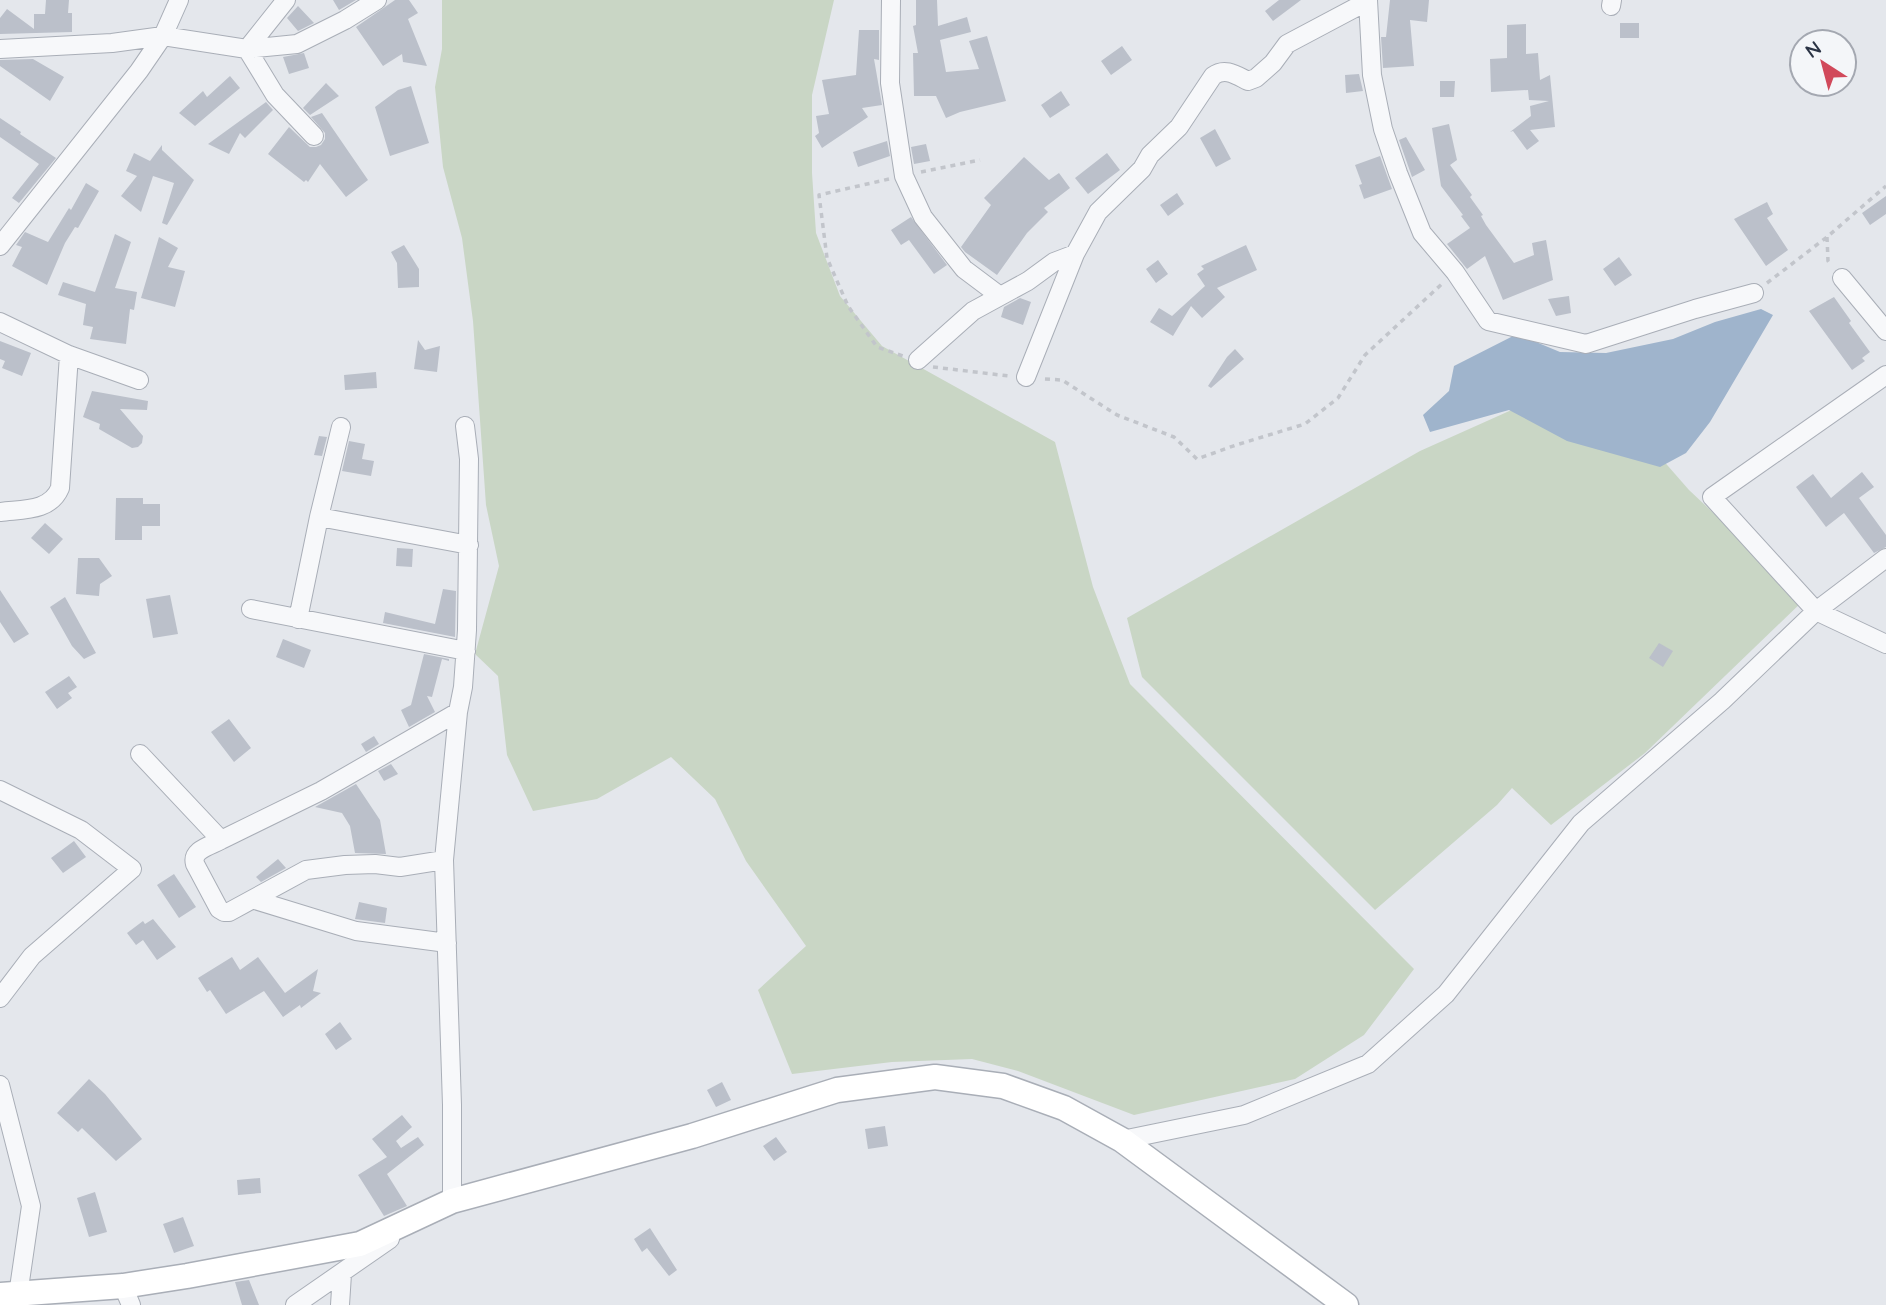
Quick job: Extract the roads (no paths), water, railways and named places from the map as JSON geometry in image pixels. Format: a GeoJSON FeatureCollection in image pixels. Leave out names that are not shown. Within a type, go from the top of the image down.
{"type":"FeatureCollection","features":[{"type":"Feature","properties":{"kind":"street"},"geometry":{"type":"LineString","coordinates":[[0,246],[139,71],[163,36],[178,0]]}},
{"type":"Feature","properties":{"kind":"street"},"geometry":{"type":"LineString","coordinates":[[247,49],[286,0]]}},
{"type":"Feature","properties":{"kind":"street"},"geometry":{"type":"LineString","coordinates":[[0,49],[113,43],[163,36],[247,49],[297,44],[345,20],[377,0]]}},
{"type":"Feature","properties":{"kind":"street"},"geometry":{"type":"LineString","coordinates":[[891,0],[890,83],[904,176],[923,216],[964,269],[1000,296]]}},
{"type":"Feature","properties":{"kind":"street"},"geometry":{"type":"LineString","coordinates":[[1026,377],[1074,254],[1098,212],[1142,169],[1150,155],[1180,127],[1213,76],[1219,71],[1227,71],[1248,81],[1256,78],[1273,63],[1287,44],[1368,0],[1372,75],[1383,129],[1398,173],[1422,233],[1455,272],[1488,321],[1586,344],[1754,293]]}},
{"type":"Feature","properties":{"kind":"street"},"geometry":{"type":"LineString","coordinates":[[247,49],[275,95],[314,136]]}},
{"type":"Feature","properties":{"kind":"street"},"geometry":{"type":"LineString","coordinates":[[918,360],[973,311],[1028,281],[1054,262],[1074,254]]}},
{"type":"Feature","properties":{"kind":"street"},"geometry":{"type":"LineString","coordinates":[[1842,278],[1886,331]]}},
{"type":"Feature","properties":{"kind":"street"},"geometry":{"type":"LineString","coordinates":[[0,322],[69,355],[139,380]]}},
{"type":"Feature","properties":{"kind":"street"},"geometry":{"type":"LineString","coordinates":[[0,512],[42,506],[56,497],[60,488],[69,355]]}},
{"type":"Feature","properties":{"kind":"street"},"geometry":{"type":"LineString","coordinates":[[1886,375],[1712,497],[1816,611],[1886,644]]}},
{"type":"Feature","properties":{"kind":"street"},"geometry":{"type":"LineString","coordinates":[[452,1200],[452,1105],[444,860],[466,651],[469,459],[465,426]]}},
{"type":"Feature","properties":{"kind":"street"},"geometry":{"type":"LineString","coordinates":[[298,619],[341,427]]}},
{"type":"Feature","properties":{"kind":"street"},"geometry":{"type":"LineString","coordinates":[[319,517],[469,545]]}},
{"type":"Feature","properties":{"kind":"street"},"geometry":{"type":"LineString","coordinates":[[1122,1140],[1244,1115],[1368,1064],[1446,994],[1581,823],[1722,701],[1816,611],[1886,558]]}},
{"type":"Feature","properties":{"kind":"street"},"geometry":{"type":"LineString","coordinates":[[251,609],[466,651]]}},
{"type":"Feature","properties":{"kind":"street"},"geometry":{"type":"LineString","coordinates":[[444,860],[400,867],[375,864],[306,870],[255,900],[224,912],[219,909],[193,858],[196,853],[321,791],[458,712]]}},
{"type":"Feature","properties":{"kind":"street"},"geometry":{"type":"LineString","coordinates":[[140,754],[221,840]]}},
{"type":"Feature","properties":{"kind":"street"},"geometry":{"type":"LineString","coordinates":[[0,790],[81,830],[132,869],[32,956],[0,998]]}},
{"type":"Feature","properties":{"kind":"street"},"geometry":{"type":"LineString","coordinates":[[255,900],[356,931],[447,943]]}},
{"type":"Feature","properties":{"kind":"street"},"geometry":{"type":"LineString","coordinates":[[0,1085],[31,1206],[6,1297],[127,1296],[187,1276],[360,1244],[452,1200],[692,1136],[838,1090],[935,1077],[1003,1086],[1064,1108],[1122,1140],[1160,1165],[1346,1305]]}},
{"type":"Feature","properties":{"kind":"street"},"geometry":{"type":"LineString","coordinates":[[295,1305],[429,1210]]}},
{"type":"Feature","properties":{"kind":"street"},"geometry":{"type":"LineString","coordinates":[[340,1305],[342,1274]]}},
{"type":"Feature","properties":{"kind":"water"},"geometry":{"type":"Polygon","coordinates":[[[1761,309],[1773,315],[1710,422],[1686,453],[1660,467],[1567,441],[1509,410],[1430,432],[1423,415],[1449,391],[1454,366],[1517,334],[1560,352],[1606,353],[1673,339],[1715,322],[1761,309]]]}}]}
